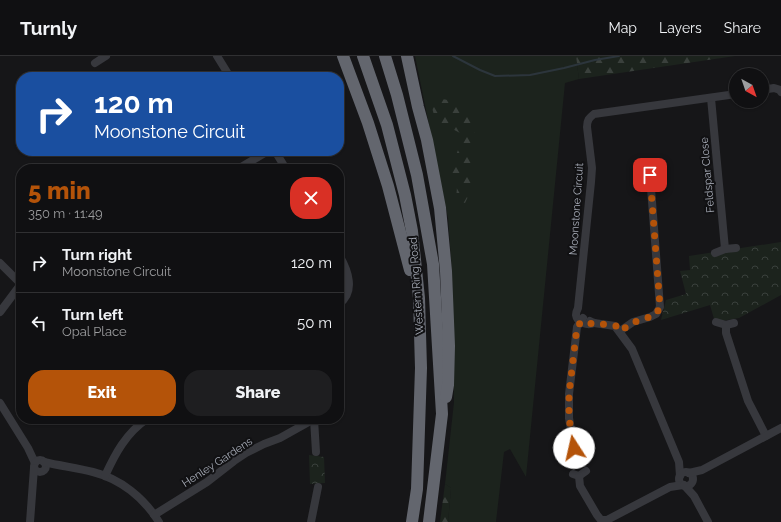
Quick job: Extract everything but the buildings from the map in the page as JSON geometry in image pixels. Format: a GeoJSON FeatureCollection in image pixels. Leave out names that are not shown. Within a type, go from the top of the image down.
{"type":"FeatureCollection","features":[{"type":"Feature","properties":{"kind":"highway"},"geometry":{"type":"LineString","coordinates":[[343,56],[368,123],[386,179],[406,256],[419,298]]}},
{"type":"Feature","properties":{"kind":"highway","name":"Western Ring Road"},"geometry":{"type":"LineString","coordinates":[[363,56],[387,125],[405,195],[412,231],[419,298],[420,376],[417,489],[412,522]]}},
{"type":"Feature","properties":{"kind":"highway","name":"Western Ring Road"},"geometry":{"type":"LineString","coordinates":[[385,56],[397,95],[417,174],[432,264],[442,414],[429,522]]}},
{"type":"Feature","properties":{"kind":"highway"},"geometry":{"type":"LineString","coordinates":[[407,56],[427,140],[440,208],[446,271],[449,346],[448,385],[442,414]]}},
{"type":"Feature","properties":{"kind":"street"},"geometry":{"type":"LineString","coordinates":[[95,63],[106,56]]}},
{"type":"Feature","properties":{"kind":"street"},"geometry":{"type":"LineString","coordinates":[[217,56],[227,72]]}},
{"type":"Feature","properties":{"kind":"street"},"geometry":{"type":"LineString","coordinates":[[769,89],[774,88],[780,90],[781,92]]}},
{"type":"Feature","properties":{"kind":"street","name":"Moonstone Circuit"},"geometry":{"type":"LineString","coordinates":[[582,320],[578,308],[592,168],[587,120],[594,114],[729,95]]}},
{"type":"Feature","properties":{"kind":"street","name":"Feldspar Close"},"geometry":{"type":"LineString","coordinates":[[712,98],[725,249]]}},
{"type":"Feature","properties":{"kind":"street"},"geometry":{"type":"LineString","coordinates":[[246,164],[260,156]]}},
{"type":"Feature","properties":{"kind":"street"},"geometry":{"type":"LineString","coordinates":[[640,176],[661,174]]}},
{"type":"Feature","properties":{"kind":"street"},"geometry":{"type":"LineString","coordinates":[[620,331],[634,322],[656,314],[660,307],[650,175]]}},
{"type":"Feature","properties":{"kind":"street"},"geometry":{"type":"LineString","coordinates":[[715,254],[725,249],[736,248]]}},
{"type":"Feature","properties":{"kind":"street"},"geometry":{"type":"LineString","coordinates":[[0,263],[16,279]]}},
{"type":"Feature","properties":{"kind":"street"},"geometry":{"type":"LineString","coordinates":[[344,264],[348,276],[349,287],[344,300]]}},
{"type":"Feature","properties":{"kind":"street"},"geometry":{"type":"LineString","coordinates":[[0,312],[16,291]]}},
{"type":"Feature","properties":{"kind":"street"},"geometry":{"type":"LineString","coordinates":[[574,448],[569,418],[569,394],[577,327],[582,320],[616,326],[635,355],[686,479],[708,522]]}},
{"type":"Feature","properties":{"kind":"street"},"geometry":{"type":"LineString","coordinates":[[716,322],[730,324],[726,333],[748,401],[766,436]]}},
{"type":"Feature","properties":{"kind":"street"},"geometry":{"type":"LineString","coordinates":[[0,403],[40,466]]}},
{"type":"Feature","properties":{"kind":"street"},"geometry":{"type":"LineString","coordinates":[[105,476],[121,445],[141,424]]}},
{"type":"Feature","properties":{"kind":"street","name":"Henley Gardens"},"geometry":{"type":"LineString","coordinates":[[157,518],[207,482],[234,460],[305,424]]}},
{"type":"Feature","properties":{"kind":"street","name":"Henley Gardens"},"geometry":{"type":"LineString","coordinates":[[314,424],[316,452]]}},
{"type":"Feature","properties":{"kind":"street"},"geometry":{"type":"LineString","coordinates":[[579,474],[580,486],[597,515],[601,520],[607,520],[781,428]]}},
{"type":"Feature","properties":{"kind":"street"},"geometry":{"type":"LineString","coordinates":[[563,451],[584,446]]}},
{"type":"Feature","properties":{"kind":"street"},"geometry":{"type":"LineString","coordinates":[[40,466],[62,466],[94,472],[105,476],[134,493],[157,518]]}},
{"type":"Feature","properties":{"kind":"street"},"geometry":{"type":"LineString","coordinates":[[30,522],[34,485],[40,466]]}},
{"type":"Feature","properties":{"kind":"street"},"geometry":{"type":"LineString","coordinates":[[311,522],[318,488]]}},
{"type":"Feature","properties":{"kind":"green space"},"geometry":{"type":"Polygon","coordinates":[[[415,56],[576,56],[579,79],[565,83],[526,477],[510,449],[504,452],[496,522],[448,522],[451,488],[445,484],[454,402],[452,273],[448,218],[415,56]]]}},
{"type":"Feature","properties":{"kind":"green space"},"geometry":{"type":"Polygon","coordinates":[[[576,56],[735,56],[579,79],[576,56]]]}},
{"type":"Feature","properties":{"kind":"green space"},"geometry":{"type":"Polygon","coordinates":[[[442,99],[461,102],[472,118],[475,135],[469,151],[478,160],[473,174],[476,180],[465,203],[456,200],[457,187],[448,175],[460,145],[460,133],[436,122],[431,104],[442,99]]]}},
{"type":"Feature","properties":{"kind":"green space"},"geometry":{"type":"Polygon","coordinates":[[[781,242],[781,295],[739,318],[715,322],[710,305],[661,320],[666,300],[686,294],[680,271],[690,270],[689,256],[781,242]]]}},
{"type":"Feature","properties":{"kind":"green space"},"geometry":{"type":"Polygon","coordinates":[[[309,455],[324,457],[325,483],[310,484],[309,455]]]}},
{"type":"Feature","properties":{"kind":"green space"},"geometry":{"type":"Polygon","coordinates":[[[445,484],[451,488],[448,522],[440,522],[445,484]]]}},
{"type":"Feature","properties":{"kind":"waterway"},"geometry":{"type":"LineString","coordinates":[[453,56],[495,76],[530,75],[619,56]]}},
{"type":"Feature","properties":{"kind":"route"},"geometry":{"type":"LineString","coordinates":[[574,448],[569,418],[569,394],[577,327],[581,322],[588,324],[594,323],[616,326],[620,331],[634,322],[656,314],[660,307],[650,175]]}}]}
